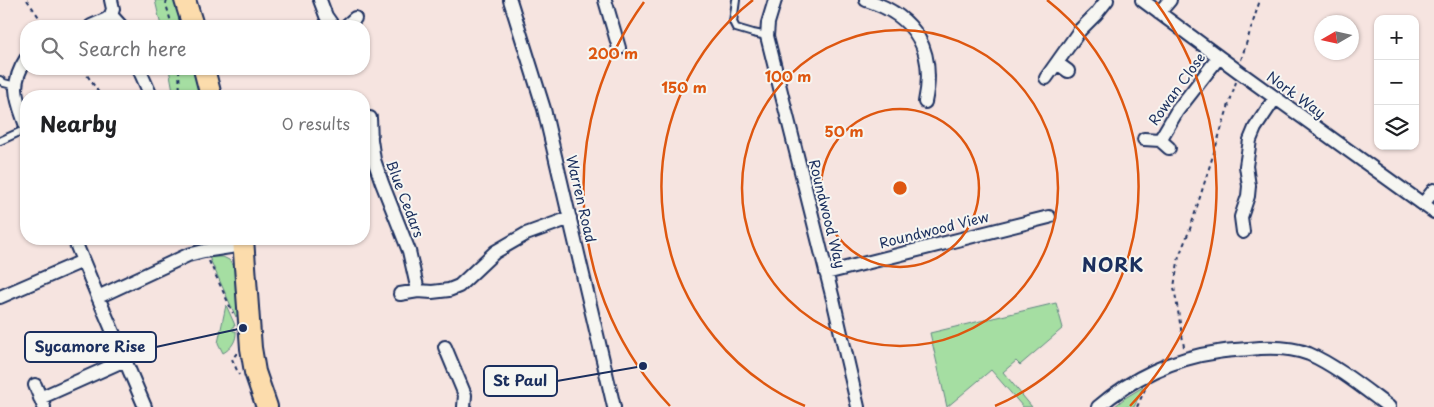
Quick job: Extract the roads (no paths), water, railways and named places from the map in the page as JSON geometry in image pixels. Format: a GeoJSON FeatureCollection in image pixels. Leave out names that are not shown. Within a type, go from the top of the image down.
{"type":"FeatureCollection","features":[{"type":"Feature","properties":{"kind":"main road"},"geometry":{"type":"LineString","coordinates":[[185,0],[191,20]]}},
{"type":"Feature","properties":{"kind":"main road"},"geometry":{"type":"LineString","coordinates":[[206,75],[209,90]]}},
{"type":"Feature","properties":{"kind":"main road"},"geometry":{"type":"LineString","coordinates":[[243,245],[251,348],[267,407]]}},
{"type":"Feature","properties":{"kind":"street"},"geometry":{"type":"LineString","coordinates":[[105,20],[111,15],[113,9],[111,0]]}},
{"type":"Feature","properties":{"kind":"street"},"geometry":{"type":"LineString","coordinates":[[320,0],[329,20]]}},
{"type":"Feature","properties":{"kind":"street","name":"Warren Road"},"geometry":{"type":"LineString","coordinates":[[510,0],[544,109],[614,407]]}},
{"type":"Feature","properties":{"kind":"street"},"geometry":{"type":"LineString","coordinates":[[605,0],[619,48]]}},
{"type":"Feature","properties":{"kind":"street","name":"Roundwood Way"},"geometry":{"type":"LineString","coordinates":[[775,0],[768,23],[767,36],[858,407]]}},
{"type":"Feature","properties":{"kind":"street"},"geometry":{"type":"LineString","coordinates":[[866,0],[882,5],[897,14],[909,25],[919,39],[926,56],[928,71],[928,89],[924,103]]}},
{"type":"Feature","properties":{"kind":"street"},"geometry":{"type":"LineString","coordinates":[[1046,78],[1080,30],[1107,0]]}},
{"type":"Feature","properties":{"kind":"street","name":"Nork Way"},"geometry":{"type":"LineString","coordinates":[[1142,0],[1434,212]]}},
{"type":"Feature","properties":{"kind":"street"},"geometry":{"type":"LineString","coordinates":[[1159,13],[1170,0]]}},
{"type":"Feature","properties":{"kind":"street"},"geometry":{"type":"LineString","coordinates":[[111,15],[116,20]]}},
{"type":"Feature","properties":{"kind":"street","name":"Rowan Close"},"geometry":{"type":"LineString","coordinates":[[1144,139],[1165,144],[1177,111],[1219,57]]}},
{"type":"Feature","properties":{"kind":"street"},"geometry":{"type":"LineString","coordinates":[[1057,64],[1068,71]]}},
{"type":"Feature","properties":{"kind":"street"},"geometry":{"type":"LineString","coordinates":[[20,70],[16,86],[16,97],[20,109]]}},
{"type":"Feature","properties":{"kind":"street"},"geometry":{"type":"LineString","coordinates":[[141,75],[148,90]]}},
{"type":"Feature","properties":{"kind":"street"},"geometry":{"type":"LineString","coordinates":[[1243,232],[1235,216],[1248,196],[1249,186],[1246,166],[1250,140],[1254,128],[1275,98]]}},
{"type":"Feature","properties":{"kind":"street","name":"Blue Cedars"},"geometry":{"type":"LineString","coordinates":[[370,118],[374,160],[406,243],[418,291]]}},
{"type":"Feature","properties":{"kind":"street"},"geometry":{"type":"LineString","coordinates":[[1423,204],[1434,190]]}},
{"type":"Feature","properties":{"kind":"street","name":"Roundwood View"},"geometry":{"type":"LineString","coordinates":[[826,273],[1050,217]]}},
{"type":"Feature","properties":{"kind":"street"},"geometry":{"type":"LineString","coordinates":[[400,294],[418,291],[449,290],[459,286],[495,252],[526,234],[570,218]]}},
{"type":"Feature","properties":{"kind":"street"},"geometry":{"type":"LineString","coordinates":[[76,245],[145,407]]}},
{"type":"Feature","properties":{"kind":"street"},"geometry":{"type":"LineString","coordinates":[[98,297],[188,255],[230,245]]}},
{"type":"Feature","properties":{"kind":"street"},"geometry":{"type":"LineString","coordinates":[[0,297],[83,261]]}},
{"type":"Feature","properties":{"kind":"street"},"geometry":{"type":"LineString","coordinates":[[445,347],[465,395],[464,407]]}},
{"type":"Feature","properties":{"kind":"street"},"geometry":{"type":"LineString","coordinates":[[1098,407],[1122,389],[1168,365],[1219,352],[1261,348],[1292,350],[1308,354],[1324,362],[1389,407]]}},
{"type":"Feature","properties":{"kind":"street"},"geometry":{"type":"LineString","coordinates":[[35,385],[42,402],[125,360]]}},
{"type":"Feature","properties":{"kind":"lane"},"geometry":{"type":"LineString","coordinates":[[736,0],[733,22],[736,28],[753,34],[767,36]]}},
{"type":"Feature","properties":{"kind":"lane"},"geometry":{"type":"LineString","coordinates":[[0,80],[16,86]]}},
{"type":"Feature","properties":{"kind":"lane"},"geometry":{"type":"LineString","coordinates":[[0,141],[20,131]]}},
{"type":"Feature","properties":{"kind":"place","name":"Sycamore Rise"},"geometry":{"type":"Point","coordinates":[243,328]}},
{"type":"Feature","properties":{"kind":"place","name":"St Paul"},"geometry":{"type":"Point","coordinates":[643,366]}},
{"type":"Feature","properties":{"kind":"district","name":"NORK"},"geometry":{"type":"Point","coordinates":[1113,265]}}]}
